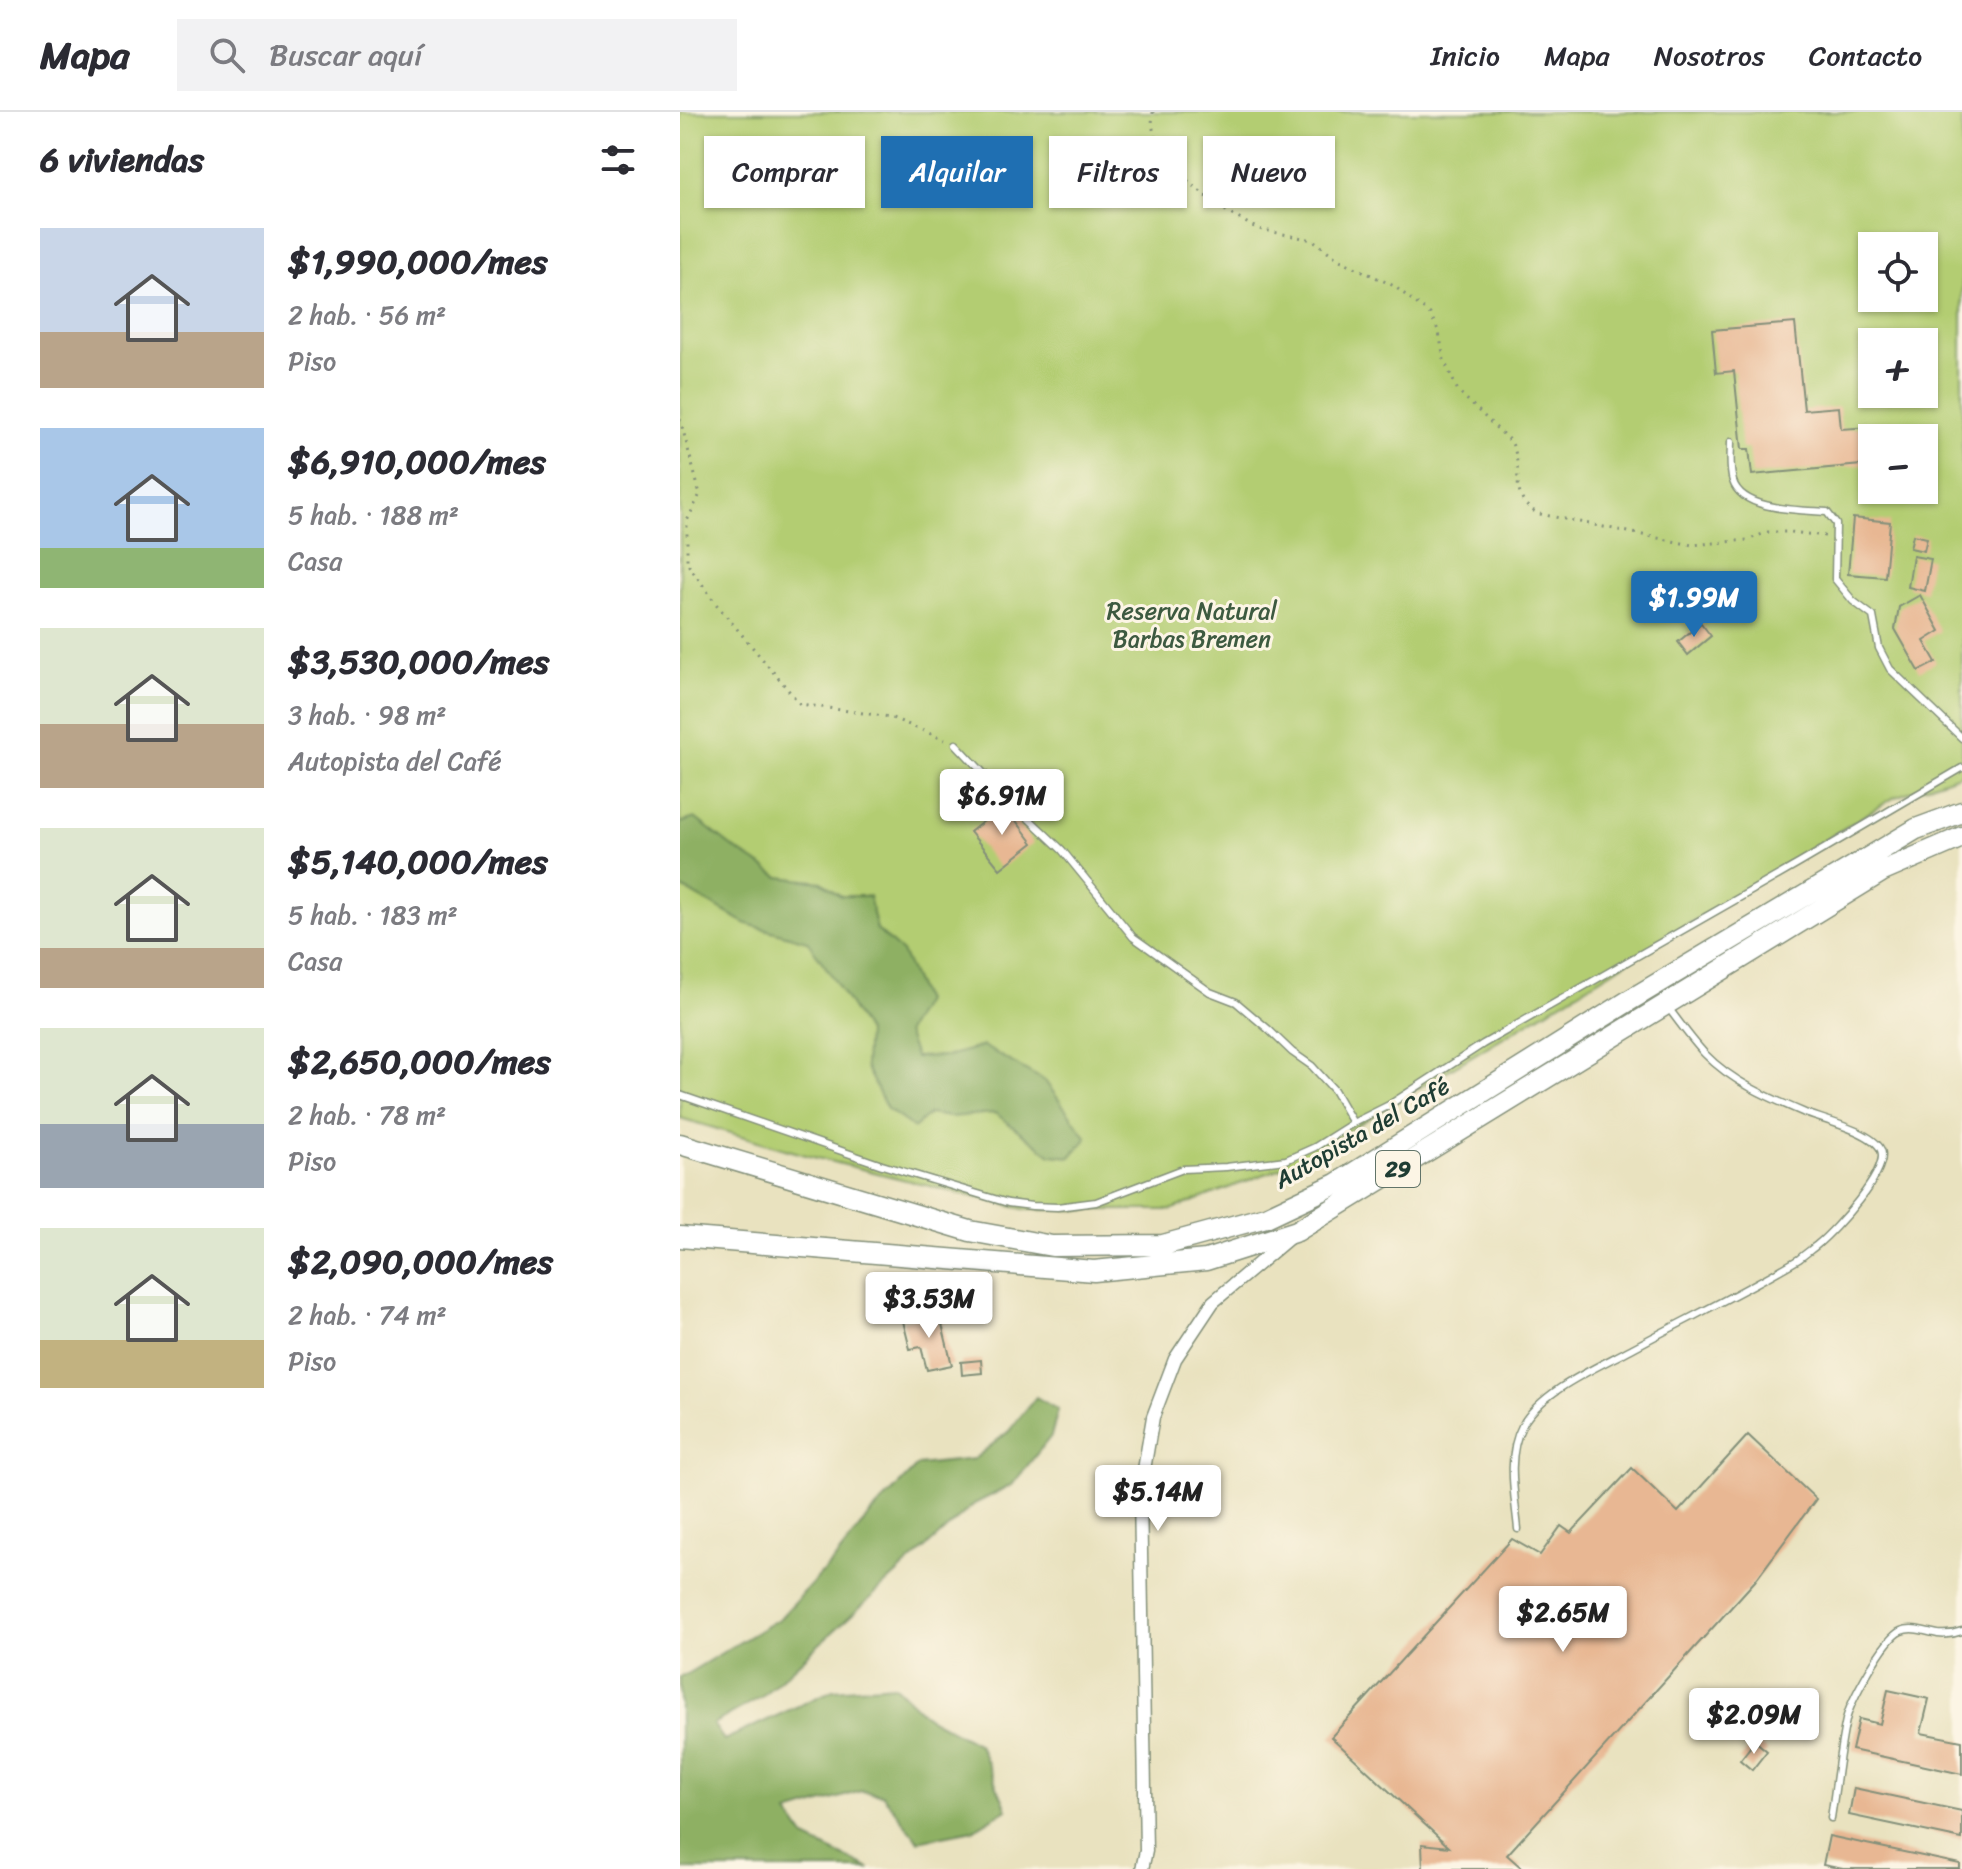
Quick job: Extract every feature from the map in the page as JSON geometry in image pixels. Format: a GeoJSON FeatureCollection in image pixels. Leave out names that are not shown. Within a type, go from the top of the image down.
{"type":"FeatureCollection","features":[{"type":"Feature","properties":{"kind":"highway","name":"Autopista del Café"},"geometry":{"type":"LineString","coordinates":[[680,1144],[970,1231],[1052,1246],[1163,1245],[1266,1217],[1336,1184],[1630,1000],[1902,837],[1962,812]]}},
{"type":"Feature","properties":{"kind":"highway","name":"Autopista del Café"},"geometry":{"type":"LineString","coordinates":[[680,1237],[1094,1271],[1206,1260],[1297,1231],[1883,871],[1962,837]]}},
{"type":"Feature","properties":{"kind":"street"},"geometry":{"type":"LineString","coordinates":[[1142,1869],[1146,1851],[1140,1493],[1153,1417],[1175,1359],[1213,1302],[1297,1231]]}},
{"type":"Feature","properties":{"kind":"lane"},"geometry":{"type":"LineString","coordinates":[[1731,442],[1733,482],[1743,496],[1766,506],[1827,512],[1836,524],[1835,579],[1853,601],[1873,616],[1879,648],[1890,669],[1962,738]]}},
{"type":"Feature","properties":{"kind":"lane"},"geometry":{"type":"LineString","coordinates":[[956,744],[1062,850],[1133,937],[1210,992],[1236,1002],[1312,1066],[1334,1090],[1353,1123]]}},
{"type":"Feature","properties":{"kind":"lane"},"geometry":{"type":"LineString","coordinates":[[680,1095],[882,1165],[1008,1203],[1032,1206],[1057,1207],[1096,1202],[1183,1169],[1286,1160],[1389,1105],[1483,1044],[1962,768]]}},
{"type":"Feature","properties":{"kind":"lane"},"geometry":{"type":"LineString","coordinates":[[1518,1529],[1513,1463],[1520,1429],[1529,1415],[1583,1375],[1799,1259],[1837,1226],[1859,1200],[1882,1158],[1880,1149],[1866,1134],[1794,1108],[1741,1082],[1721,1068],[1694,1042],[1666,1005]]}},
{"type":"Feature","properties":{"kind":"lane"},"geometry":{"type":"LineString","coordinates":[[1831,1818],[1846,1716],[1878,1653],[1902,1630],[1939,1634],[1962,1631]]}},
{"type":"Feature","properties":{"kind":"path"},"geometry":{"type":"LineString","coordinates":[[1153,112],[1156,142],[1188,181],[1216,204],[1258,229],[1313,240],[1338,259],[1394,286],[1430,314],[1439,332],[1444,360],[1458,391],[1516,450],[1518,488],[1530,510],[1692,545],[1747,540],[1768,532],[1837,538]]}},
{"type":"Feature","properties":{"kind":"path"},"geometry":{"type":"LineString","coordinates":[[680,419],[700,494],[687,521],[687,563],[717,605],[800,704],[890,717],[956,744]]}},
{"type":"Feature","properties":{"kind":"green space","name":"Reserva Natural Barbas Bremen"},"geometry":{"type":"Polygon","coordinates":[[[680,112],[1962,112],[1962,774],[1895,797],[1294,1163],[1171,1210],[1027,1210],[809,1156],[680,1118],[680,112]]]}},
{"type":"Feature","properties":{"kind":"green space"},"geometry":{"type":"Polygon","coordinates":[[[695,818],[779,877],[822,882],[841,896],[869,896],[877,930],[902,952],[924,1001],[906,1032],[915,1057],[947,1056],[983,1046],[1045,1081],[1087,1138],[1071,1157],[1051,1155],[995,1113],[950,1117],[929,1114],[914,1128],[887,1109],[865,1066],[867,1032],[807,941],[747,924],[680,889],[680,823],[695,818]]]}},
{"type":"Feature","properties":{"kind":"green space"},"geometry":{"type":"Polygon","coordinates":[[[1036,1397],[1058,1410],[1051,1436],[1012,1485],[974,1504],[761,1697],[713,1724],[724,1740],[833,1690],[894,1685],[927,1717],[979,1745],[1007,1809],[973,1830],[918,1841],[882,1794],[861,1791],[788,1813],[805,1838],[870,1869],[680,1869],[680,1678],[780,1618],[918,1465],[974,1459],[1009,1431],[1036,1397]]]}},
{"type":"Feature","properties":{"kind":"building"},"geometry":{"type":"Polygon","coordinates":[[[1795,323],[1804,410],[1839,407],[1841,429],[1858,428],[1858,465],[1752,475],[1749,449],[1742,449],[1734,371],[1716,373],[1712,330],[1795,323]]]}},
{"type":"Feature","properties":{"kind":"building"},"geometry":{"type":"Polygon","coordinates":[[[1853,518],[1890,522],[1885,577],[1848,574],[1853,518]]]}},
{"type":"Feature","properties":{"kind":"building"},"geometry":{"type":"Polygon","coordinates":[[[1913,535],[1927,538],[1924,551],[1910,548],[1913,535]]]}},
{"type":"Feature","properties":{"kind":"building"},"geometry":{"type":"Polygon","coordinates":[[[1913,556],[1931,559],[1925,591],[1908,587],[1913,556]]]}},
{"type":"Feature","properties":{"kind":"building"},"geometry":{"type":"Polygon","coordinates":[[[1703,575],[1713,580],[1718,590],[1713,600],[1703,605],[1693,600],[1688,590],[1693,580],[1703,575]]]}},
{"type":"Feature","properties":{"kind":"building"},"geometry":{"type":"Polygon","coordinates":[[[1920,595],[1940,631],[1924,641],[1936,662],[1919,671],[1895,629],[1899,607],[1920,595]]]}},
{"type":"Feature","properties":{"kind":"building"},"geometry":{"type":"Polygon","coordinates":[[[1701,623],[1711,636],[1688,655],[1678,642],[1701,623]]]}},
{"type":"Feature","properties":{"kind":"building"},"geometry":{"type":"Polygon","coordinates":[[[1004,805],[1033,843],[1000,869],[970,832],[1004,805]]]}},
{"type":"Feature","properties":{"kind":"building"},"geometry":{"type":"Polygon","coordinates":[[[939,1312],[952,1365],[927,1370],[921,1347],[910,1349],[903,1321],[939,1312]]]}},
{"type":"Feature","properties":{"kind":"building"},"geometry":{"type":"Polygon","coordinates":[[[981,1360],[982,1373],[962,1375],[961,1362],[981,1360]]]}},
{"type":"Feature","properties":{"kind":"building"},"geometry":{"type":"Polygon","coordinates":[[[1748,1435],[1816,1499],[1755,1581],[1507,1855],[1523,1869],[1423,1869],[1422,1844],[1449,1847],[1331,1737],[1512,1539],[1540,1555],[1561,1526],[1571,1533],[1632,1468],[1678,1512],[1748,1435]]]}},
{"type":"Feature","properties":{"kind":"building"},"geometry":{"type":"Polygon","coordinates":[[[1888,1690],[1929,1699],[1921,1733],[1962,1741],[1962,1774],[1852,1750],[1859,1719],[1880,1724],[1888,1690]]]}},
{"type":"Feature","properties":{"kind":"building"},"geometry":{"type":"Polygon","coordinates":[[[1755,1741],[1767,1751],[1752,1770],[1740,1760],[1755,1741]]]}},
{"type":"Feature","properties":{"kind":"building"},"geometry":{"type":"Polygon","coordinates":[[[1854,1788],[1962,1811],[1962,1839],[1849,1815],[1854,1788]]]}},
{"type":"Feature","properties":{"kind":"building"},"geometry":{"type":"Polygon","coordinates":[[[1829,1836],[1960,1864],[1960,1869],[1843,1869],[1823,1865],[1829,1836]]]}}]}
